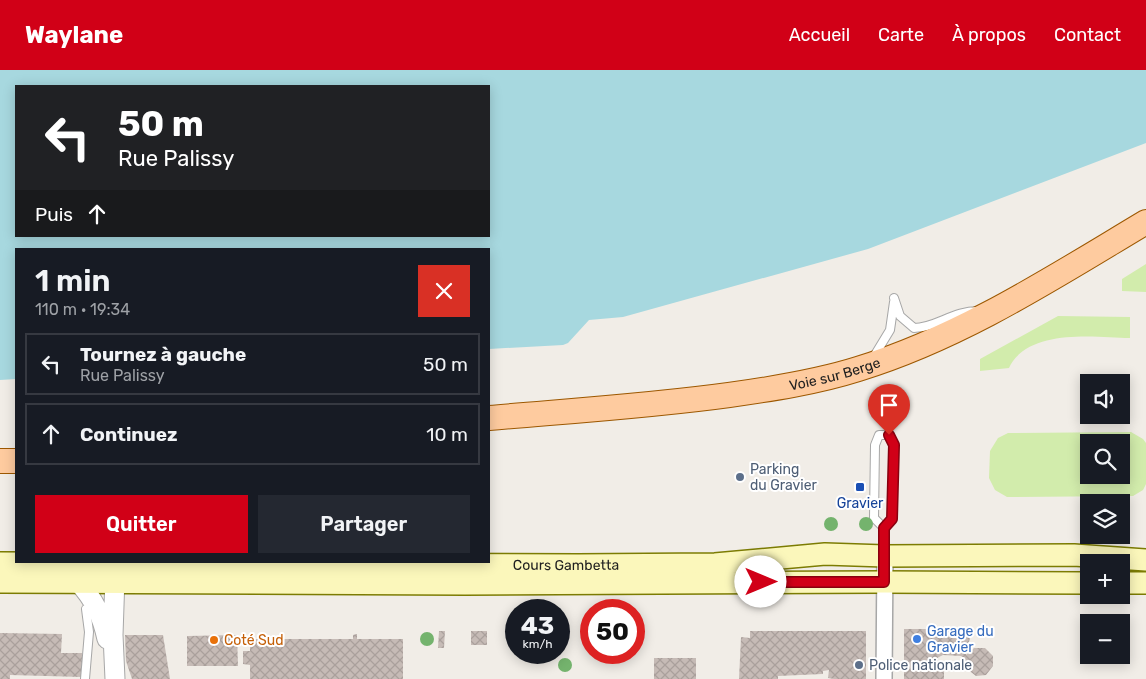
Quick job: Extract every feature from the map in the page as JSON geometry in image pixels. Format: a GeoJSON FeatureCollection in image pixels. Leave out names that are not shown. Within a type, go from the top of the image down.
{"type":"FeatureCollection","features":[{"type":"Feature","properties":{"kind":"main road","name":"Voie sur Berge"},"geometry":{"type":"LineString","coordinates":[[490,418],[699,399],[802,383],[858,370],[927,344],[1009,304],[1146,222]]}},
{"type":"Feature","properties":{"kind":"main road"},"geometry":{"type":"LineString","coordinates":[[0,462],[15,461]]}},
{"type":"Feature","properties":{"kind":"main road","name":"Cours Gambetta"},"geometry":{"type":"LineString","coordinates":[[0,563],[706,564],[825,554],[884,556],[1074,555],[1146,560]]}},
{"type":"Feature","properties":{"kind":"main road","name":"Cours Gambetta"},"geometry":{"type":"LineString","coordinates":[[0,582],[475,584],[1080,583]]}},
{"type":"Feature","properties":{"kind":"main road"},"geometry":{"type":"LineString","coordinates":[[1130,583],[1146,583]]}},
{"type":"Feature","properties":{"kind":"street"},"geometry":{"type":"LineString","coordinates":[[884,556],[884,679]]}},
{"type":"Feature","properties":{"kind":"street"},"geometry":{"type":"LineString","coordinates":[[96,564],[112,572],[115,576],[113,635],[115,679]]}},
{"type":"Feature","properties":{"kind":"street"},"geometry":{"type":"LineString","coordinates":[[78,582],[94,600],[102,620],[115,679]]}},
{"type":"Feature","properties":{"kind":"lane"},"geometry":{"type":"LineString","coordinates":[[858,370],[873,358],[887,336],[892,319],[894,298],[900,316],[914,328],[921,328],[969,310],[989,313]]}},
{"type":"Feature","properties":{"kind":"lane"},"geometry":{"type":"LineString","coordinates":[[884,528],[874,518],[875,444],[879,435],[889,435],[894,445],[892,519],[884,528],[884,556]]}},
{"type":"Feature","properties":{"kind":"lane"},"geometry":{"type":"LineString","coordinates":[[85,679],[89,632],[86,609]]}},
{"type":"Feature","properties":{"kind":"green space"},"geometry":{"type":"Polygon","coordinates":[[[1146,264],[1146,292],[1122,291],[1122,279],[1146,264]]]}},
{"type":"Feature","properties":{"kind":"green space"},"geometry":{"type":"Polygon","coordinates":[[[1058,316],[1130,317],[1130,338],[1080,337],[1046,341],[1031,346],[1018,355],[1009,368],[980,371],[980,359],[1058,316]]]}},
{"type":"Feature","properties":{"kind":"green space"},"geometry":{"type":"Polygon","coordinates":[[[1131,432],[1146,443],[1146,484],[1143,490],[1133,496],[1130,496],[1130,494],[1080,494],[1080,496],[1007,497],[995,490],[989,478],[990,451],[998,438],[1008,433],[1131,432]]]}},
{"type":"Feature","properties":{"kind":"water"},"geometry":{"type":"Polygon","coordinates":[[[0,70],[1146,70],[1146,143],[868,249],[623,317],[589,320],[568,343],[563,345],[490,349],[490,248],[15,248],[15,379],[0,380],[0,70]]]}},
{"type":"Feature","properties":{"kind":"building"},"geometry":{"type":"Polygon","coordinates":[[[904,629],[972,629],[966,655],[974,648],[985,648],[993,656],[993,666],[986,675],[976,676],[967,669],[965,659],[961,656],[943,655],[937,658],[937,660],[944,671],[944,679],[904,679],[904,629]]]}},
{"type":"Feature","properties":{"kind":"building"},"geometry":{"type":"Polygon","coordinates":[[[439,631],[445,631],[444,648],[438,648],[439,631]]]}},
{"type":"Feature","properties":{"kind":"building"},"geometry":{"type":"Polygon","coordinates":[[[471,631],[487,631],[487,645],[471,645],[471,631]]]}},
{"type":"Feature","properties":{"kind":"building"},"geometry":{"type":"Polygon","coordinates":[[[750,631],[866,631],[866,679],[828,678],[829,670],[823,671],[823,674],[778,676],[778,679],[739,679],[741,637],[750,638],[750,631]]]}},
{"type":"Feature","properties":{"kind":"building"},"geometry":{"type":"Polygon","coordinates":[[[0,633],[62,634],[61,653],[82,653],[82,677],[10,675],[10,679],[0,679],[0,633]]]}},
{"type":"Feature","properties":{"kind":"building"},"geometry":{"type":"Polygon","coordinates":[[[357,634],[357,639],[403,639],[403,679],[250,679],[250,665],[243,664],[243,651],[250,651],[250,639],[353,639],[353,635],[357,634]]]}},
{"type":"Feature","properties":{"kind":"building"},"geometry":{"type":"Polygon","coordinates":[[[125,635],[163,635],[170,679],[132,679],[126,661],[125,635]]]}},
{"type":"Feature","properties":{"kind":"building"},"geometry":{"type":"Polygon","coordinates":[[[237,635],[238,666],[187,666],[187,636],[237,635]]]}},
{"type":"Feature","properties":{"kind":"building"},"geometry":{"type":"Polygon","coordinates":[[[654,658],[696,658],[696,679],[654,679],[654,658]]]}},
{"type":"Feature","properties":{"kind":"place","name":"Parking du Gravier"},"geometry":{"type":"Point","coordinates":[740,477]}},
{"type":"Feature","properties":{"kind":"place","name":"Gravier"},"geometry":{"type":"Point","coordinates":[860,487]}},
{"type":"Feature","properties":{"kind":"place","name":"Garage du Gravier"},"geometry":{"type":"Point","coordinates":[917,639]}},
{"type":"Feature","properties":{"kind":"place","name":"Coté Sud"},"geometry":{"type":"Point","coordinates":[214,640]}},
{"type":"Feature","properties":{"kind":"place","name":"Police nationale"},"geometry":{"type":"Point","coordinates":[859,665]}},
{"type":"Feature","properties":{"kind":"route"},"geometry":{"type":"LineString","coordinates":[[761,582],[884,582],[884,528],[892,519],[894,445],[889,435]]}}]}
